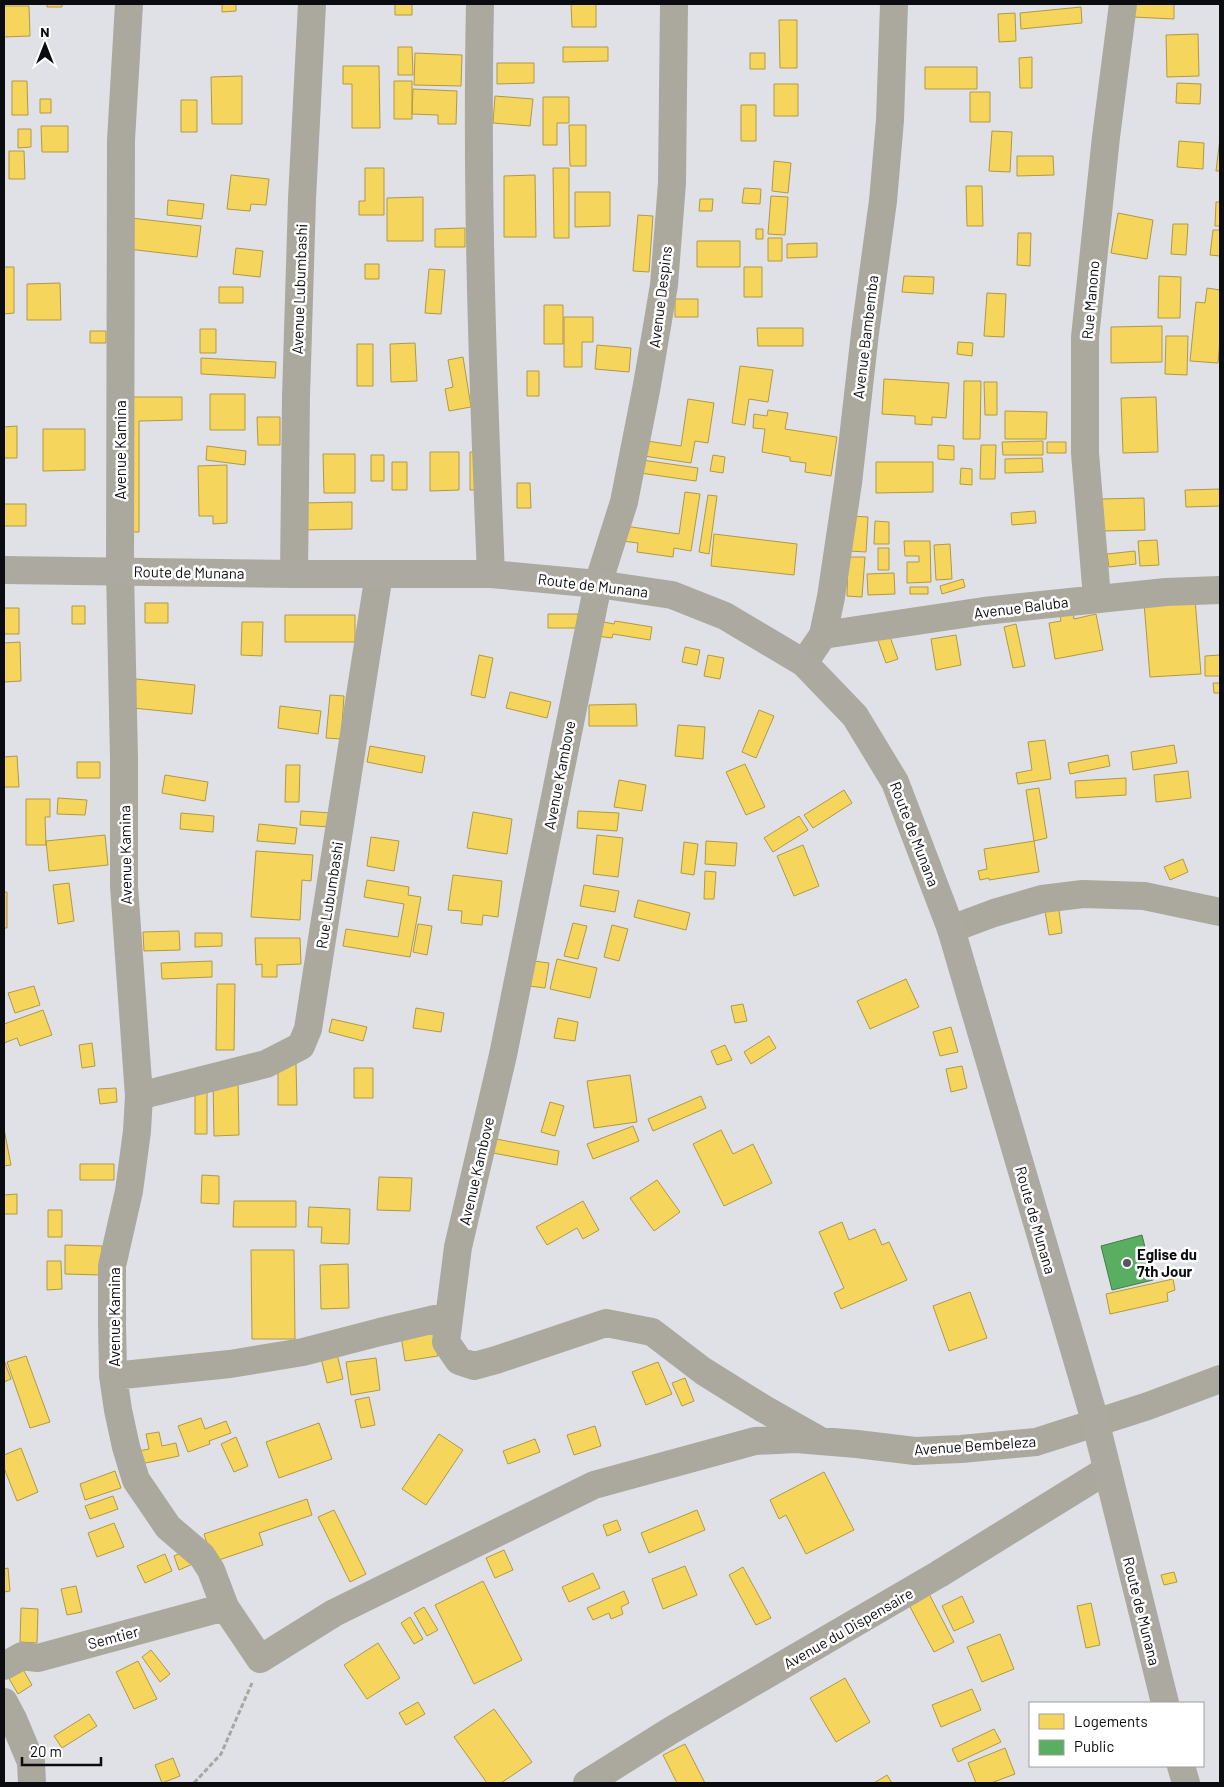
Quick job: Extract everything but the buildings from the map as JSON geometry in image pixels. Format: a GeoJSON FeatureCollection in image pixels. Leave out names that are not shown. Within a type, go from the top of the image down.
{"type":"FeatureCollection","features":[{"type":"Feature","properties":{"kind":"main road","name":"Route de Munana"},"geometry":{"type":"LineString","coordinates":[[4,570],[294,574],[491,574],[598,584],[672,595],[725,616],[804,663],[855,716],[896,782],[951,929],[1096,1424],[1165,1702]]}},
{"type":"Feature","properties":{"kind":"main road"},"geometry":{"type":"LineString","coordinates":[[1181,1767],[1186,1783]]}},
{"type":"Feature","properties":{"kind":"street","name":"Avenue Kamina"},"geometry":{"type":"LineString","coordinates":[[129,4],[121,140],[120,571],[124,759],[124,886],[138,1096],[137,1131],[129,1191],[112,1266],[113,1376],[126,1447],[136,1480],[168,1527],[202,1556],[211,1570],[224,1607],[260,1659]]}},
{"type":"Feature","properties":{"kind":"street","name":"Avenue Lubumbashi"},"geometry":{"type":"LineString","coordinates":[[294,574],[296,387],[302,199],[312,4]]}},
{"type":"Feature","properties":{"kind":"street"},"geometry":{"type":"LineString","coordinates":[[480,4],[478,85],[484,377],[491,574]]}},
{"type":"Feature","properties":{"kind":"street","name":"Avenue Despins"},"geometry":{"type":"LineString","coordinates":[[598,584],[624,502],[664,285],[672,183],[674,4]]}},
{"type":"Feature","properties":{"kind":"street","name":"Avenue Bambemba"},"geometry":{"type":"LineString","coordinates":[[804,663],[823,635],[831,597],[848,483],[865,333],[883,202],[890,120],[894,4]]}},
{"type":"Feature","properties":{"kind":"street","name":"Rue Manono"},"geometry":{"type":"LineString","coordinates":[[1096,598],[1085,453],[1085,337],[1122,4]]}},
{"type":"Feature","properties":{"kind":"street","name":"Rue Lubumbashi"},"geometry":{"type":"LineString","coordinates":[[138,1096],[266,1064],[301,1046],[308,1030],[379,574]]}},
{"type":"Feature","properties":{"kind":"street","name":"Avenue Kambove"},"geometry":{"type":"LineString","coordinates":[[598,584],[503,1055],[458,1246],[446,1342],[460,1361],[474,1366],[606,1322],[652,1332],[703,1371],[821,1442]]}},
{"type":"Feature","properties":{"kind":"street","name":"Avenue Baluba"},"geometry":{"type":"LineString","coordinates":[[823,635],[984,611],[1096,598],[1220,590]]}},
{"type":"Feature","properties":{"kind":"street"},"geometry":{"type":"LineString","coordinates":[[951,929],[994,913],[1042,899],[1083,894],[1144,896],[1220,912]]}},
{"type":"Feature","properties":{"kind":"street"},"geometry":{"type":"LineString","coordinates":[[113,1376],[230,1364],[303,1352],[448,1316]]}},
{"type":"Feature","properties":{"kind":"street","name":"Avenue Bembeleza"},"geometry":{"type":"LineString","coordinates":[[260,1659],[334,1613],[594,1485],[755,1441],[796,1439],[915,1451],[1036,1442],[1096,1424],[1220,1379]]}},
{"type":"Feature","properties":{"kind":"street","name":"Avenue du Dispensaire"},"geometry":{"type":"LineString","coordinates":[[586,1783],[670,1731],[939,1574],[1107,1470]]}},
{"type":"Feature","properties":{"kind":"street","name":"Semtier"},"geometry":{"type":"LineString","coordinates":[[4,1666],[22,1656],[38,1658],[224,1607]]}},
{"type":"Feature","properties":{"kind":"street"},"geometry":{"type":"LineString","coordinates":[[4,1702],[13,1719],[32,1773]]}},
{"type":"Feature","properties":{"kind":"path"},"geometry":{"type":"LineString","coordinates":[[194,1783],[221,1754],[251,1688],[260,1659]]}},
{"type":"Feature","properties":{"kind":"place","name":"Eglise du 7th Jour"},"geometry":{"type":"Point","coordinates":[1127,1263]}}]}
